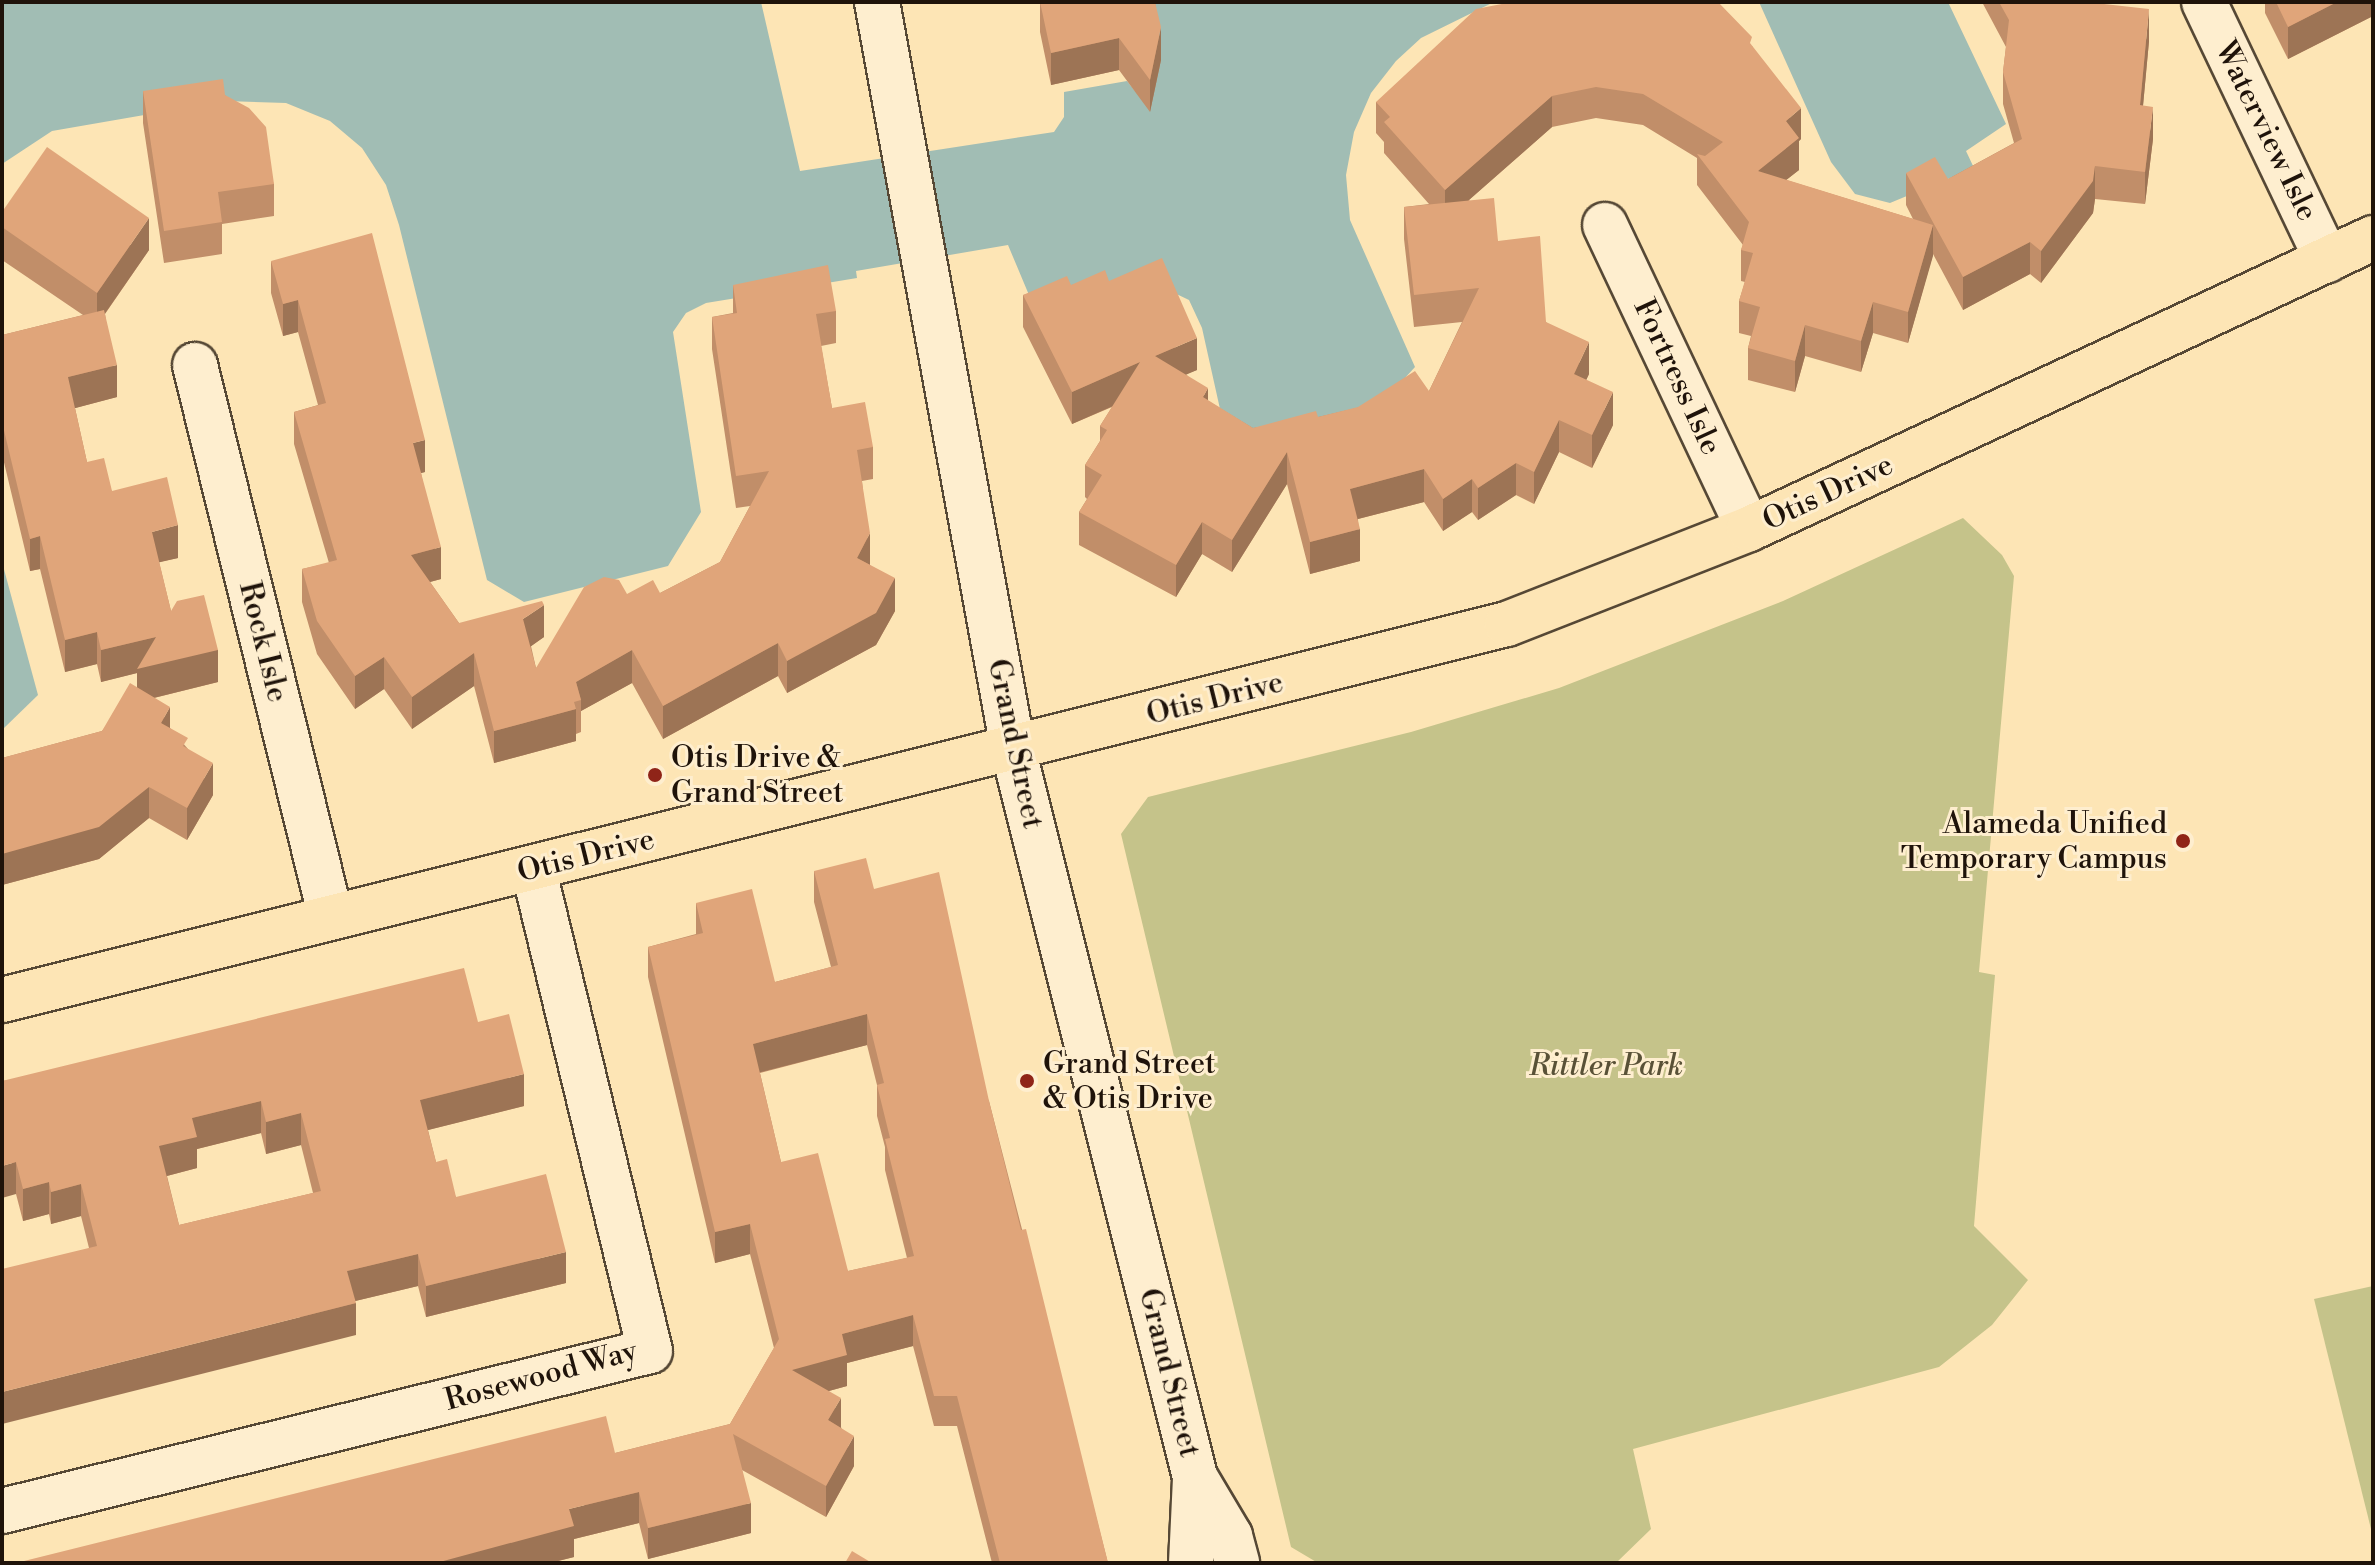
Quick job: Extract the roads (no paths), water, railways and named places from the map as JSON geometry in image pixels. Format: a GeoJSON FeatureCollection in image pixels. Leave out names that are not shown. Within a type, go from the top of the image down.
{"type":"FeatureCollection","features":[{"type":"Feature","properties":{"kind":"main road","name":"Otis Drive"},"geometry":{"type":"LineString","coordinates":[[2,1000],[1507,624],[1749,529],[2373,238]]}},
{"type":"Feature","properties":{"kind":"street","name":"Grand Street"},"geometry":{"type":"LineString","coordinates":[[877,2],[1013,749],[1195,1477],[1230,1536],[1237,1563]]}},
{"type":"Feature","properties":{"kind":"street","name":"Waterview Isle"},"geometry":{"type":"LineString","coordinates":[[2204,2],[2327,260]]}},
{"type":"Feature","properties":{"kind":"street","name":"Fortress Isle"},"geometry":{"type":"LineString","coordinates":[[1605,225],[1749,529]]}},
{"type":"Feature","properties":{"kind":"street","name":"Rock Isle"},"geometry":{"type":"LineString","coordinates":[[195,365],[331,918]]}},
{"type":"Feature","properties":{"kind":"street","name":"Rosewood Way"},"geometry":{"type":"LineString","coordinates":[[2,1511],[650,1351],[533,869]]}},
{"type":"Feature","properties":{"kind":"street","name":"Grand Street"},"geometry":{"type":"LineString","coordinates":[[1191,1563],[1195,1477]]}},
{"type":"Feature","properties":{"kind":"water"},"geometry":{"type":"Polygon","coordinates":[[[2,2],[761,2],[800,171],[1054,132],[1064,117],[1064,92],[1127,81],[1135,91],[1148,2],[1494,2],[1421,38],[1396,61],[1371,93],[1354,132],[1346,175],[1350,220],[1415,367],[1381,404],[1271,437],[1222,418],[1202,328],[1189,300],[1166,289],[1034,307],[1008,245],[856,271],[857,278],[706,303],[686,313],[673,332],[701,512],[668,566],[524,602],[487,580],[399,225],[386,185],[362,148],[330,121],[286,103],[225,101],[52,131],[2,164],[2,2]]]}},
{"type":"Feature","properties":{"kind":"water"},"geometry":{"type":"Polygon","coordinates":[[[1759,2],[1948,2],[2006,124],[1966,151],[1974,168],[1890,203],[1855,194],[1831,162],[1759,2]]]}},
{"type":"Feature","properties":{"kind":"water"},"geometry":{"type":"Polygon","coordinates":[[[2,562],[38,695],[2,730],[2,562]]]}},
{"type":"Feature","properties":{"kind":"place","name":"Otis Drive & Grand Street"},"geometry":{"type":"Point","coordinates":[655,775]}},
{"type":"Feature","properties":{"kind":"place","name":"Alameda Unified Temporary Campus"},"geometry":{"type":"Point","coordinates":[2183,841]}},
{"type":"Feature","properties":{"kind":"place","name":"Grand Street & Otis Drive"},"geometry":{"type":"Point","coordinates":[1027,1081]}},
{"type":"Feature","properties":{"kind":"park label","name":"Rittler Park"},"geometry":{"type":"Point","coordinates":[1606,1066]}}]}
